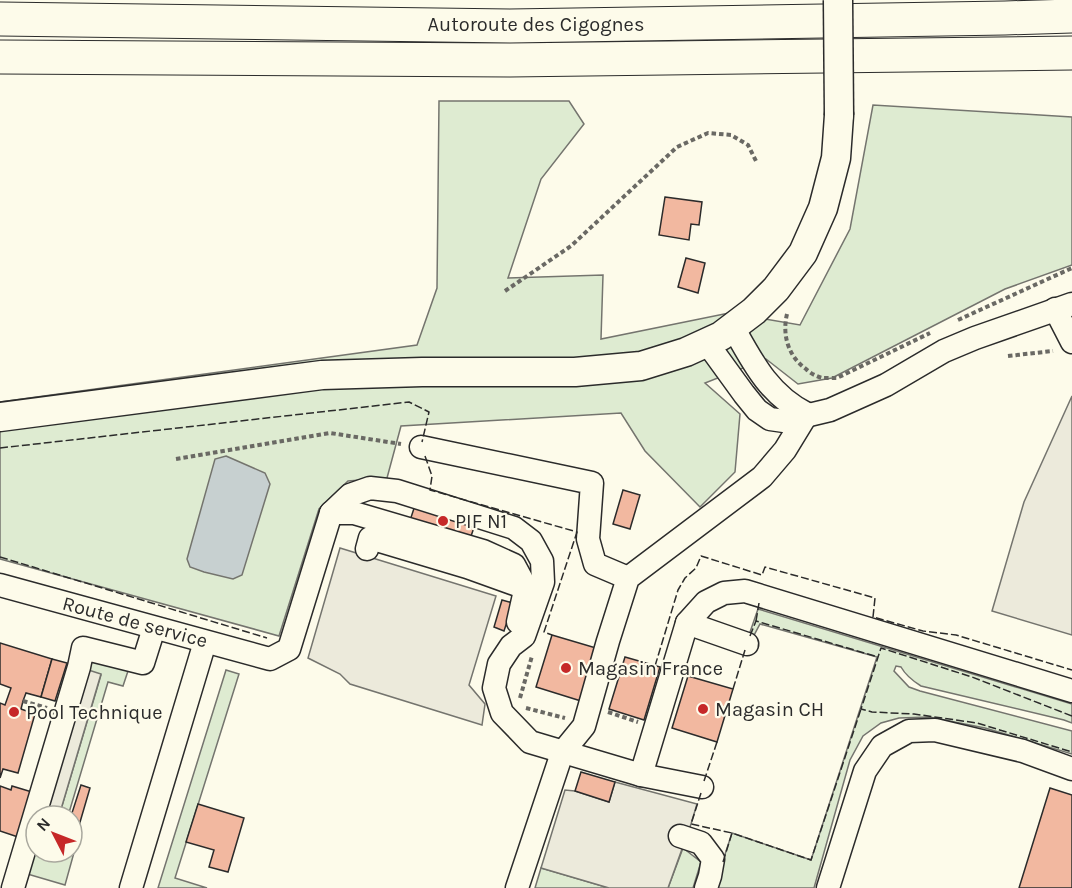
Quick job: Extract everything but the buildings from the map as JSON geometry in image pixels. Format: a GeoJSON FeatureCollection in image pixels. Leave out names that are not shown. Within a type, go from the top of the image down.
{"type":"FeatureCollection","features":[{"type":"Feature","properties":{"kind":"highway","name":"Autoroute des Cigognes"},"geometry":{"type":"LineString","coordinates":[[0,19],[510,26],[1072,16]]}},
{"type":"Feature","properties":{"kind":"highway","name":"Autoroute des Cigognes"},"geometry":{"type":"LineString","coordinates":[[0,57],[522,60],[1072,53]]}},
{"type":"Feature","properties":{"kind":"main road"},"geometry":{"type":"LineString","coordinates":[[0,417],[322,375],[422,372],[575,372],[641,366],[707,343],[721,336],[754,311],[776,289],[803,253],[823,208],[836,158],[839,115],[838,0]]}},
{"type":"Feature","properties":{"kind":"street"},"geometry":{"type":"LineString","coordinates":[[707,343],[757,410],[770,419],[784,421],[830,410],[886,385],[955,347],[982,335],[1064,306],[1067,347]]}},
{"type":"Feature","properties":{"kind":"street"},"geometry":{"type":"LineString","coordinates":[[733,327],[762,376],[793,407],[807,414]]}},
{"type":"Feature","properties":{"kind":"street"},"geometry":{"type":"LineString","coordinates":[[517,888],[562,753],[584,726],[628,578],[762,477],[785,450],[807,414]]}},
{"type":"Feature","properties":{"kind":"street"},"geometry":{"type":"LineString","coordinates":[[421,447],[592,483],[588,539],[595,564],[628,578]]}},
{"type":"Feature","properties":{"kind":"street"},"geometry":{"type":"LineString","coordinates":[[331,513],[350,495],[370,488],[397,491],[514,528],[531,541],[542,561],[543,582],[524,636],[511,646],[499,664],[494,688],[502,712],[530,742],[640,775],[702,787]]}},
{"type":"Feature","properties":{"kind":"street"},"geometry":{"type":"LineString","coordinates":[[331,513],[354,513],[483,551],[514,565],[522,580],[524,595],[511,646]]}},
{"type":"Feature","properties":{"kind":"street","name":"Route de service"},"geometry":{"type":"LineString","coordinates":[[0,585],[270,659],[289,649],[331,513]]}},
{"type":"Feature","properties":{"kind":"street"},"geometry":{"type":"LineString","coordinates":[[367,549],[370,538],[423,559],[523,587]]}},
{"type":"Feature","properties":{"kind":"street"},"geometry":{"type":"LineString","coordinates":[[640,775],[687,624],[706,602],[724,593],[745,591],[1072,691]]}},
{"type":"Feature","properties":{"kind":"street"},"geometry":{"type":"LineString","coordinates":[[687,624],[747,644]]}},
{"type":"Feature","properties":{"kind":"street"},"geometry":{"type":"LineString","coordinates":[[13,888],[83,648],[143,663],[154,628]]}},
{"type":"Feature","properties":{"kind":"street"},"geometry":{"type":"LineString","coordinates":[[131,888],[205,642]]}},
{"type":"Feature","properties":{"kind":"street"},"geometry":{"type":"LineString","coordinates":[[828,888],[865,771],[882,746],[909,731],[935,730],[1023,751],[1072,769]]}},
{"type":"Feature","properties":{"kind":"street"},"geometry":{"type":"LineString","coordinates":[[680,836],[701,843],[713,859],[706,888]]}},
{"type":"Feature","properties":{"kind":"path"},"geometry":{"type":"LineString","coordinates":[[505,291],[571,246],[677,147],[708,133],[731,135],[748,145],[756,161]]}},
{"type":"Feature","properties":{"kind":"path"},"geometry":{"type":"LineString","coordinates":[[954,322],[1072,267]]}},
{"type":"Feature","properties":{"kind":"path"},"geometry":{"type":"LineString","coordinates":[[776,289],[791,302],[784,331],[788,347],[796,362],[821,378],[837,378],[932,332]]}},
{"type":"Feature","properties":{"kind":"path"},"geometry":{"type":"LineString","coordinates":[[1008,356],[1067,347]]}},
{"type":"Feature","properties":{"kind":"path"},"geometry":{"type":"LineString","coordinates":[[177,459],[330,433],[421,447]]}},
{"type":"Feature","properties":{"kind":"path"},"geometry":{"type":"LineString","coordinates":[[534,648],[518,705],[576,720],[582,705],[589,707]]}},
{"type":"Feature","properties":{"kind":"green space"},"geometry":{"type":"Polygon","coordinates":[[[439,101],[569,101],[584,124],[541,179],[508,278],[603,275],[601,339],[729,313],[800,325],[850,229],[873,105],[1072,117],[1072,265],[1005,289],[832,378],[798,384],[766,359],[705,383],[740,414],[735,472],[700,507],[645,451],[621,413],[401,426],[387,478],[348,481],[319,509],[279,636],[0,559],[0,402],[417,345],[437,288],[439,101]]]}},
{"type":"Feature","properties":{"kind":"green space"},"geometry":{"type":"Polygon","coordinates":[[[758,609],[1072,704],[1072,723],[921,686],[901,667],[896,666],[894,671],[909,687],[920,691],[1072,731],[1072,754],[985,728],[929,717],[899,718],[881,723],[863,736],[850,760],[814,888],[714,888],[732,833],[811,860],[877,657],[760,624],[752,639],[749,635],[758,609]]]}},
{"type":"Feature","properties":{"kind":"green space"},"geometry":{"type":"Polygon","coordinates":[[[88,655],[129,668],[123,686],[108,682],[72,804],[63,804],[101,675],[84,669],[88,655]]]}},
{"type":"Feature","properties":{"kind":"green space"},"geometry":{"type":"Polygon","coordinates":[[[226,670],[239,674],[175,878],[207,888],[158,888],[226,670]]]}},
{"type":"Feature","properties":{"kind":"green space"},"geometry":{"type":"Polygon","coordinates":[[[683,848],[701,862],[693,888],[668,888],[683,848]]]}},
{"type":"Feature","properties":{"kind":"green space"},"geometry":{"type":"Polygon","coordinates":[[[27,864],[71,864],[65,885],[24,873],[27,864]]]}},
{"type":"Feature","properties":{"kind":"green space"},"geometry":{"type":"Polygon","coordinates":[[[541,868],[609,888],[535,888],[541,868]]]}},
{"type":"Feature","properties":{"kind":"shaded area"},"geometry":{"type":"Polygon","coordinates":[[[1072,396],[1072,635],[992,611],[1024,502],[1072,396]]]}},
{"type":"Feature","properties":{"kind":"shaded area"},"geometry":{"type":"Polygon","coordinates":[[[226,456],[265,473],[270,484],[242,575],[233,579],[190,567],[187,559],[215,459],[226,456]]]}},
{"type":"Feature","properties":{"kind":"shaded area"},"geometry":{"type":"Polygon","coordinates":[[[340,548],[496,596],[469,685],[485,704],[482,725],[350,684],[340,674],[308,658],[340,548]]]}},
{"type":"Feature","properties":{"kind":"shaded area"},"geometry":{"type":"Polygon","coordinates":[[[79,667],[101,674],[63,804],[39,804],[79,667]]]}},
{"type":"Feature","properties":{"kind":"shaded area"},"geometry":{"type":"Polygon","coordinates":[[[615,782],[697,804],[668,888],[609,888],[541,868],[565,790],[609,802],[615,782]]]}},
{"type":"Feature","properties":{"kind":"fence"},"geometry":{"type":"LineString","coordinates":[[0,448],[409,402],[429,412],[422,442]]}},
{"type":"Feature","properties":{"kind":"fence"},"geometry":{"type":"LineString","coordinates":[[425,456],[432,476],[430,490],[577,532],[544,632],[552,635]]}},
{"type":"Feature","properties":{"kind":"fence"},"geometry":{"type":"LineString","coordinates":[[655,666],[678,590],[685,578],[696,568],[701,556],[762,575],[765,567],[875,598],[873,617],[923,631],[956,635],[1072,670]]}},
{"type":"Feature","properties":{"kind":"fence"},"geometry":{"type":"LineString","coordinates":[[0,557],[267,638]]}},
{"type":"Feature","properties":{"kind":"fence"},"geometry":{"type":"LineString","coordinates":[[756,621],[759,603]]}},
{"type":"Feature","properties":{"kind":"fence"},"geometry":{"type":"LineString","coordinates":[[750,636],[756,621],[878,657]]}},
{"type":"Feature","properties":{"kind":"fence"},"geometry":{"type":"LineString","coordinates":[[1072,716],[972,677],[881,648],[861,709],[977,723],[1072,752]]}},
{"type":"Feature","properties":{"kind":"fence"},"geometry":{"type":"LineString","coordinates":[[733,689],[745,650]]}},
{"type":"Feature","properties":{"kind":"fence"},"geometry":{"type":"LineString","coordinates":[[723,862],[732,833],[811,860],[861,709]]}},
{"type":"Feature","properties":{"kind":"fence"},"geometry":{"type":"LineString","coordinates":[[704,781],[717,742]]}},
{"type":"Feature","properties":{"kind":"fence"},"geometry":{"type":"LineString","coordinates":[[701,793],[691,824],[732,833]]}},
{"type":"Feature","properties":{"kind":"place","name":"PIF N1"},"geometry":{"type":"Point","coordinates":[443,521]}},
{"type":"Feature","properties":{"kind":"place","name":"Magasin France"},"geometry":{"type":"Point","coordinates":[566,668]}},
{"type":"Feature","properties":{"kind":"place","name":"Magasin CH"},"geometry":{"type":"Point","coordinates":[703,709]}},
{"type":"Feature","properties":{"kind":"place","name":"Pool Technique"},"geometry":{"type":"Point","coordinates":[14,712]}}]}
